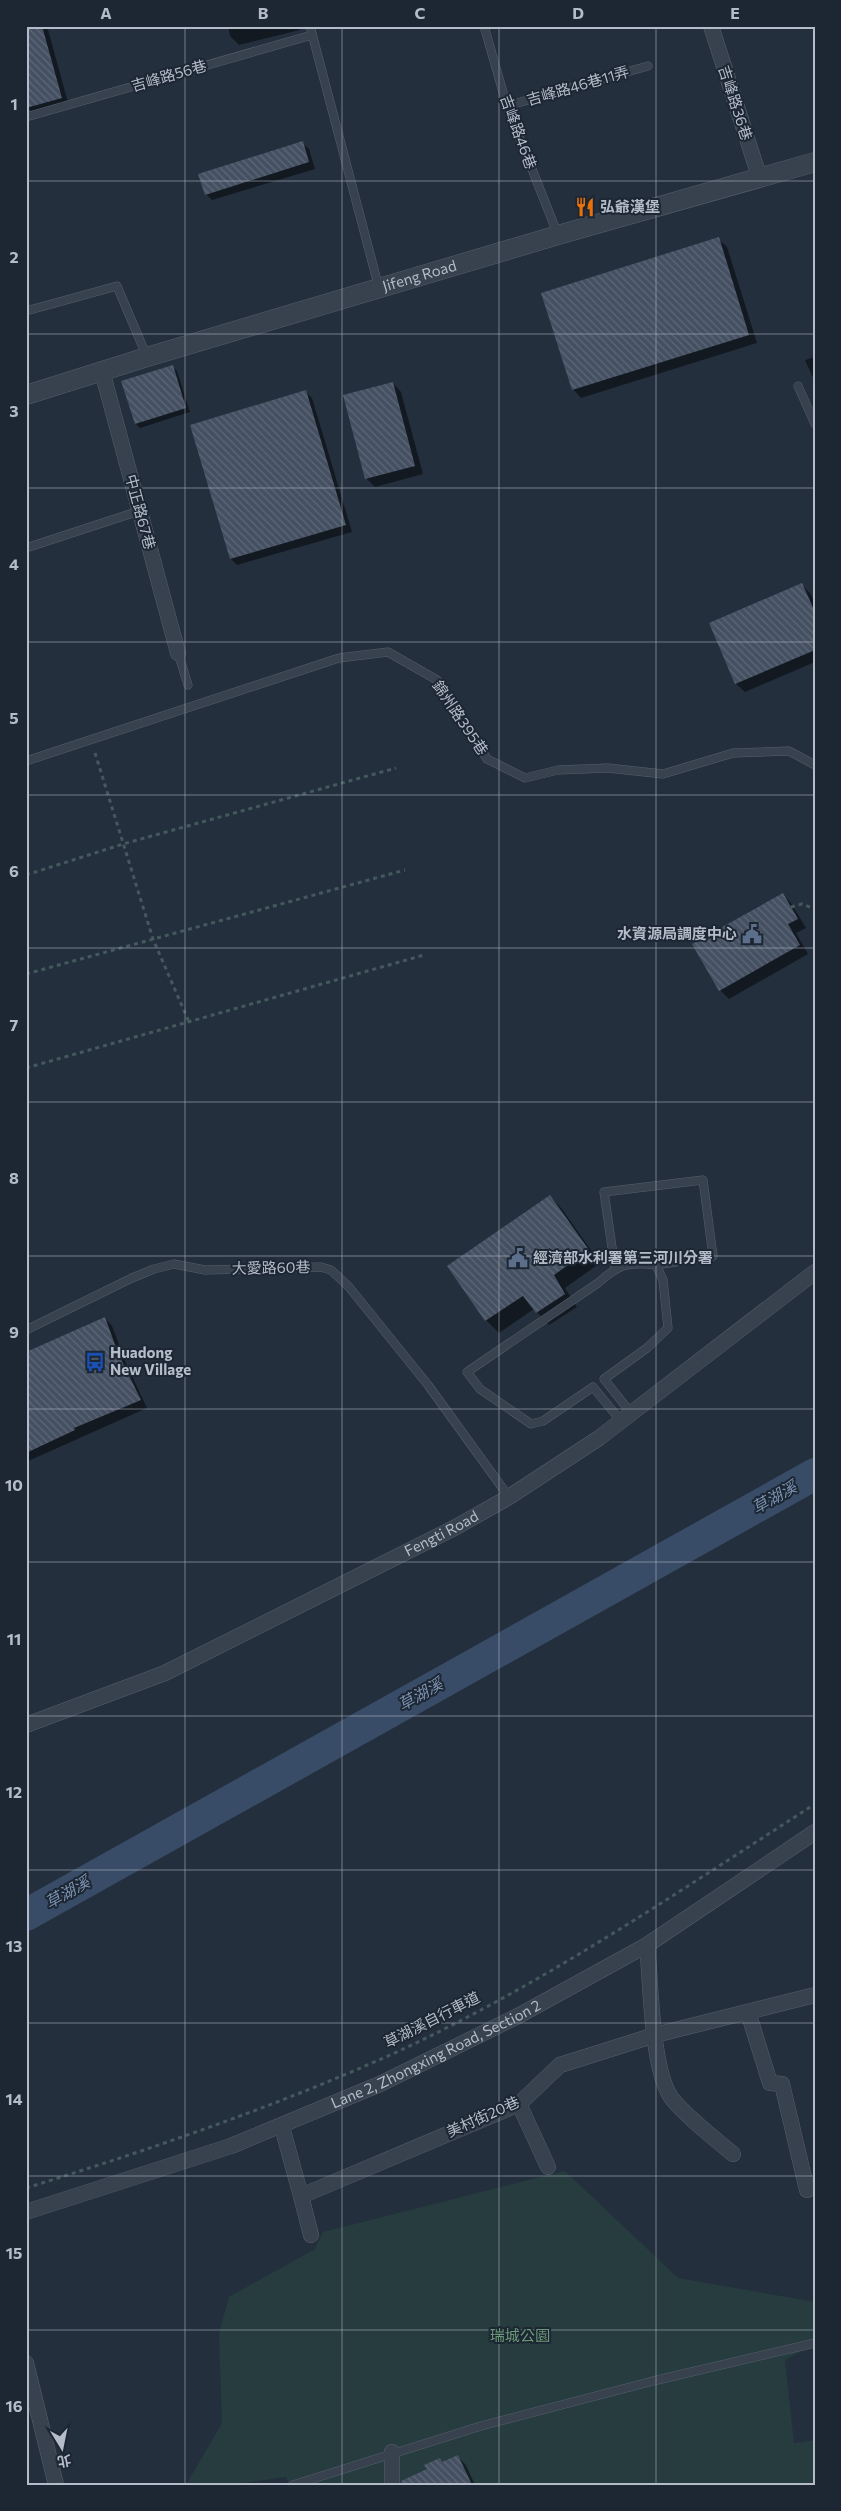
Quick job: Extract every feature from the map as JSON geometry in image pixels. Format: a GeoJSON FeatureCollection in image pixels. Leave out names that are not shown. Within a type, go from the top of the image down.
{"type":"FeatureCollection","features":[{"type":"Feature","properties":{"kind":"street","name":"吉峰路36巷"},"geometry":{"type":"LineString","coordinates":[[711,26],[760,179]]}},
{"type":"Feature","properties":{"kind":"street","name":"Jifeng Road"},"geometry":{"type":"LineString","coordinates":[[26,395],[147,356],[558,235],[815,162]]}},
{"type":"Feature","properties":{"kind":"street","name":"中正路67巷"},"geometry":{"type":"LineString","coordinates":[[102,370],[178,653]]}},
{"type":"Feature","properties":{"kind":"street","name":"Fengti Road"},"geometry":{"type":"LineString","coordinates":[[26,1725],[165,1673],[456,1527],[510,1497],[564,1462],[626,1417],[815,1272]]}},
{"type":"Feature","properties":{"kind":"street","name":"Lane 2, Zhongxing Road, Section 2"},"geometry":{"type":"LineString","coordinates":[[26,2212],[147,2175],[282,2127],[380,2084],[459,2046],[647,1945],[815,1832]]}},
{"type":"Feature","properties":{"kind":"street"},"geometry":{"type":"LineString","coordinates":[[647,1945],[655,2035],[661,2070],[672,2098],[733,2154]]}},
{"type":"Feature","properties":{"kind":"street","name":"美村街20巷"},"geometry":{"type":"LineString","coordinates":[[300,2196],[519,2104],[560,2066],[655,2035],[815,1995]]}},
{"type":"Feature","properties":{"kind":"street"},"geometry":{"type":"LineString","coordinates":[[748,2012],[770,2083],[782,2084],[807,2190]]}},
{"type":"Feature","properties":{"kind":"street"},"geometry":{"type":"LineString","coordinates":[[519,2104],[548,2167]]}},
{"type":"Feature","properties":{"kind":"street"},"geometry":{"type":"LineString","coordinates":[[282,2127],[312,2235]]}},
{"type":"Feature","properties":{"kind":"street"},"geometry":{"type":"LineString","coordinates":[[26,2363],[51,2484]]}},
{"type":"Feature","properties":{"kind":"street"},"geometry":{"type":"LineString","coordinates":[[392,2452],[392,2485]]}},
{"type":"Feature","properties":{"kind":"lane"},"geometry":{"type":"LineString","coordinates":[[310,26],[379,288]]}},
{"type":"Feature","properties":{"kind":"lane","name":"吉峰路46巷"},"geometry":{"type":"LineString","coordinates":[[484,26],[507,106],[558,235]]}},
{"type":"Feature","properties":{"kind":"lane","name":"吉峰路56巷"},"geometry":{"type":"LineString","coordinates":[[26,117],[312,35]]}},
{"type":"Feature","properties":{"kind":"lane","name":"吉峰路46巷11弄"},"geometry":{"type":"LineString","coordinates":[[507,106],[648,66]]}},
{"type":"Feature","properties":{"kind":"lane"},"geometry":{"type":"LineString","coordinates":[[26,311],[117,286],[147,356]]}},
{"type":"Feature","properties":{"kind":"lane"},"geometry":{"type":"LineString","coordinates":[[798,386],[815,424]]}},
{"type":"Feature","properties":{"kind":"lane"},"geometry":{"type":"LineString","coordinates":[[26,548],[139,511]]}},
{"type":"Feature","properties":{"kind":"lane","name":"錦州路395巷"},"geometry":{"type":"LineString","coordinates":[[26,760],[339,658],[388,652],[437,680],[487,759],[525,778],[558,770],[608,768],[663,774],[733,753],[789,751],[815,765]]}},
{"type":"Feature","properties":{"kind":"lane"},"geometry":{"type":"LineString","coordinates":[[178,653],[188,685]]}},
{"type":"Feature","properties":{"kind":"lane"},"geometry":{"type":"LineString","coordinates":[[615,1268],[604,1192],[703,1180],[714,1256],[656,1265],[637,1264],[615,1268],[598,1284],[467,1372],[480,1389],[531,1424],[543,1421],[592,1387],[626,1417]]}},
{"type":"Feature","properties":{"kind":"lane","name":"大愛路60巷"},"geometry":{"type":"LineString","coordinates":[[26,1330],[132,1278],[154,1269],[174,1264],[205,1270],[321,1267],[331,1270],[349,1287],[428,1385],[510,1497]]}},
{"type":"Feature","properties":{"kind":"lane"},"geometry":{"type":"LineString","coordinates":[[626,1417],[604,1379],[647,1348],[668,1328],[663,1280],[656,1265]]}},
{"type":"Feature","properties":{"kind":"lane"},"geometry":{"type":"LineString","coordinates":[[293,2485],[392,2452],[481,2426],[652,2381],[815,2343]]}},
{"type":"Feature","properties":{"kind":"path"},"geometry":{"type":"LineString","coordinates":[[94,753],[153,939],[189,1022]]}},
{"type":"Feature","properties":{"kind":"path"},"geometry":{"type":"LineString","coordinates":[[26,875],[123,844],[396,768]]}},
{"type":"Feature","properties":{"kind":"path"},"geometry":{"type":"LineString","coordinates":[[26,974],[405,870]]}},
{"type":"Feature","properties":{"kind":"path"},"geometry":{"type":"LineString","coordinates":[[791,907],[802,904],[815,909]]}},
{"type":"Feature","properties":{"kind":"path"},"geometry":{"type":"LineString","coordinates":[[26,1068],[424,955]]}},
{"type":"Feature","properties":{"kind":"path","name":"草湖溪自行車道"},"geometry":{"type":"LineString","coordinates":[[26,2188],[126,2157],[198,2131],[388,2055],[574,1957],[815,1804]]}},
{"type":"Feature","properties":{"kind":"green space","name":"瑞城公園"},"geometry":{"type":"Polygon","coordinates":[[[565,2171],[678,2278],[815,2302],[815,2344],[785,2360],[794,2443],[815,2440],[815,2485],[289,2485],[286,2477],[230,2485],[186,2485],[222,2423],[219,2333],[229,2297],[315,2249],[323,2232],[565,2171]]]}},
{"type":"Feature","properties":{"kind":"building"},"geometry":{"type":"Polygon","coordinates":[[[26,26],[42,26],[62,98],[26,108],[26,26]]]}},
{"type":"Feature","properties":{"kind":"building"},"geometry":{"type":"Polygon","coordinates":[[[303,141],[309,162],[205,195],[198,174],[303,141]]]}},
{"type":"Feature","properties":{"kind":"building"},"geometry":{"type":"Polygon","coordinates":[[[719,237],[749,335],[572,390],[541,293],[719,237]]]}},
{"type":"Feature","properties":{"kind":"building"},"geometry":{"type":"Polygon","coordinates":[[[173,365],[186,408],[135,424],[121,381],[173,365]]]}},
{"type":"Feature","properties":{"kind":"building"},"geometry":{"type":"Polygon","coordinates":[[[393,382],[415,466],[365,479],[343,395],[393,382]]]}},
{"type":"Feature","properties":{"kind":"building"},"geometry":{"type":"Polygon","coordinates":[[[306,390],[346,525],[230,559],[190,425],[306,390]]]}},
{"type":"Feature","properties":{"kind":"building"},"geometry":{"type":"Polygon","coordinates":[[[802,583],[815,612],[815,650],[735,684],[709,623],[802,583]]]}},
{"type":"Feature","properties":{"kind":"building","name":"水資源局調度中心"},"geometry":{"type":"Polygon","coordinates":[[[783,893],[798,919],[788,924],[800,945],[719,991],[692,944],[783,893]]]}},
{"type":"Feature","properties":{"kind":"building","name":"經濟部水利署第三河川分署"},"geometry":{"type":"Polygon","coordinates":[[[550,1195],[589,1250],[554,1275],[565,1294],[536,1313],[523,1296],[485,1321],[447,1266],[550,1195]]]}},
{"type":"Feature","properties":{"kind":"building"},"geometry":{"type":"Polygon","coordinates":[[[105,1317],[118,1353],[141,1400],[74,1428],[75,1430],[26,1453],[26,1352],[105,1317]]]}},
{"type":"Feature","properties":{"kind":"building"},"geometry":{"type":"Polygon","coordinates":[[[458,2455],[472,2485],[401,2485],[401,2481],[427,2469],[424,2465],[440,2458],[442,2462],[458,2455]]]}},
{"type":"Feature","properties":{"kind":"waterway","name":"草湖溪"},"geometry":{"type":"LineString","coordinates":[[26,1915],[815,1474]]}},
{"type":"Feature","properties":{"kind":"place","name":"弘爺漢堡"},"geometry":{"type":"Point","coordinates":[585,207]}},
{"type":"Feature","properties":{"kind":"place","name":"水資源局調度中心"},"geometry":{"type":"Point","coordinates":[752,934]}},
{"type":"Feature","properties":{"kind":"place","name":"經濟部水利署第三河川分署"},"geometry":{"type":"Point","coordinates":[518,1258]}},
{"type":"Feature","properties":{"kind":"place","name":"Huadong New Village"},"geometry":{"type":"Point","coordinates":[95,1362]}}]}
